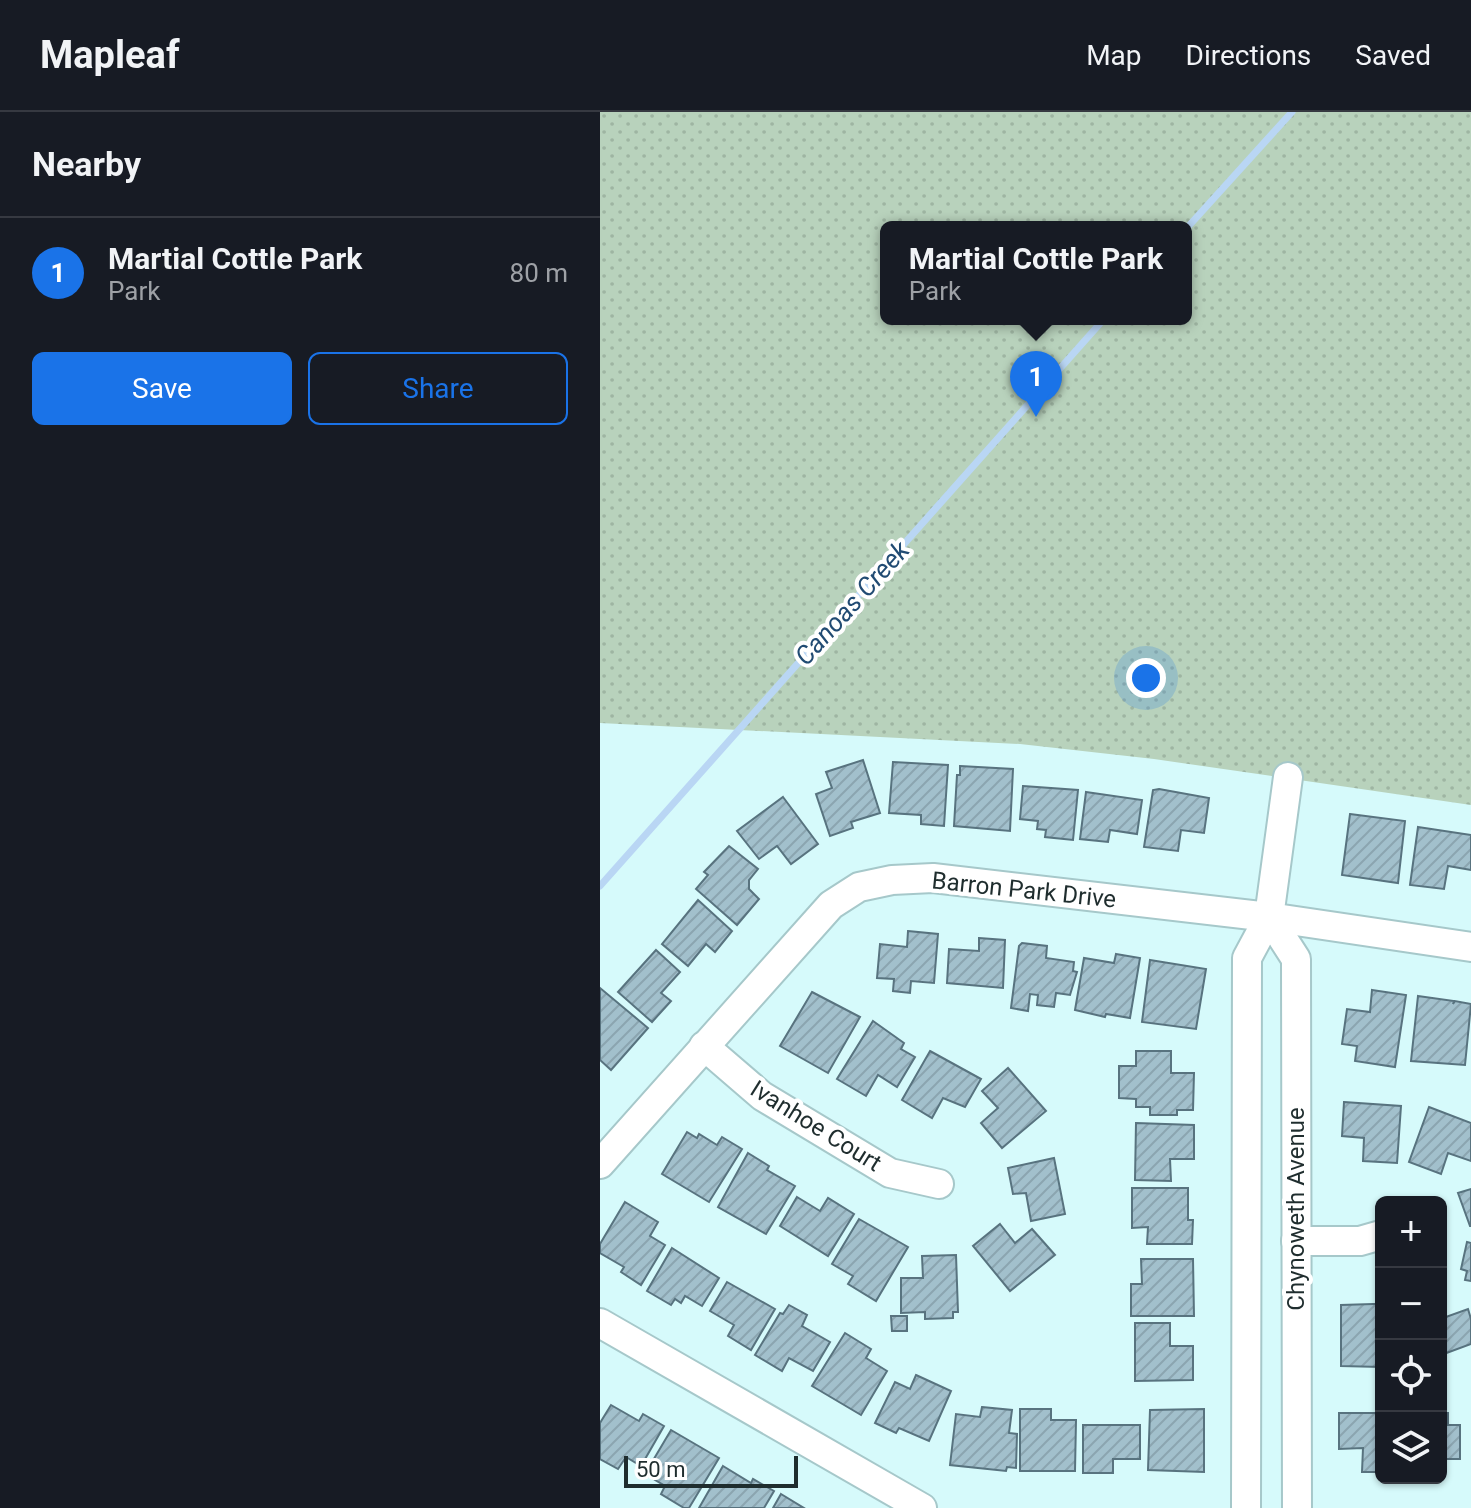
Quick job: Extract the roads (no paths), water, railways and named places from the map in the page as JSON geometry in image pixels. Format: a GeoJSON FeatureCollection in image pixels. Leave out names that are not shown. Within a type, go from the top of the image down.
{"type":"FeatureCollection","features":[{"type":"Feature","properties":{"kind":"street","name":"Chynoweth Avenue"},"geometry":{"type":"LineString","coordinates":[[1246,1508],[1247,958],[1269,917],[1288,777]]}},
{"type":"Feature","properties":{"kind":"street","name":"Barron Park Drive"},"geometry":{"type":"LineString","coordinates":[[600,1164],[831,905],[859,887],[892,880],[933,878],[1269,917],[1471,947]]}},
{"type":"Feature","properties":{"kind":"street","name":"Chynoweth Avenue"},"geometry":{"type":"LineString","coordinates":[[1269,917],[1296,959],[1297,1508]]}},
{"type":"Feature","properties":{"kind":"street","name":"Ivanhoe Court"},"geometry":{"type":"LineString","coordinates":[[704,1046],[762,1096],[890,1173],[939,1184]]}},
{"type":"Feature","properties":{"kind":"street"},"geometry":{"type":"LineString","coordinates":[[1296,1241],[1360,1241],[1375,1237]]}},
{"type":"Feature","properties":{"kind":"street"},"geometry":{"type":"LineString","coordinates":[[600,1323],[922,1508]]}},
{"type":"Feature","properties":{"kind":"waterway","name":"Canoas Creek"},"geometry":{"type":"LineString","coordinates":[[1192,222],[1292,112]]}},
{"type":"Feature","properties":{"kind":"waterway","name":"Canoas Creek"},"geometry":{"type":"LineString","coordinates":[[600,886],[1099,325]]}},
{"type":"Feature","properties":{"kind":"place","name":"Martial Cottle Park"},"geometry":{"type":"Point","coordinates":[1036,417]}}]}
